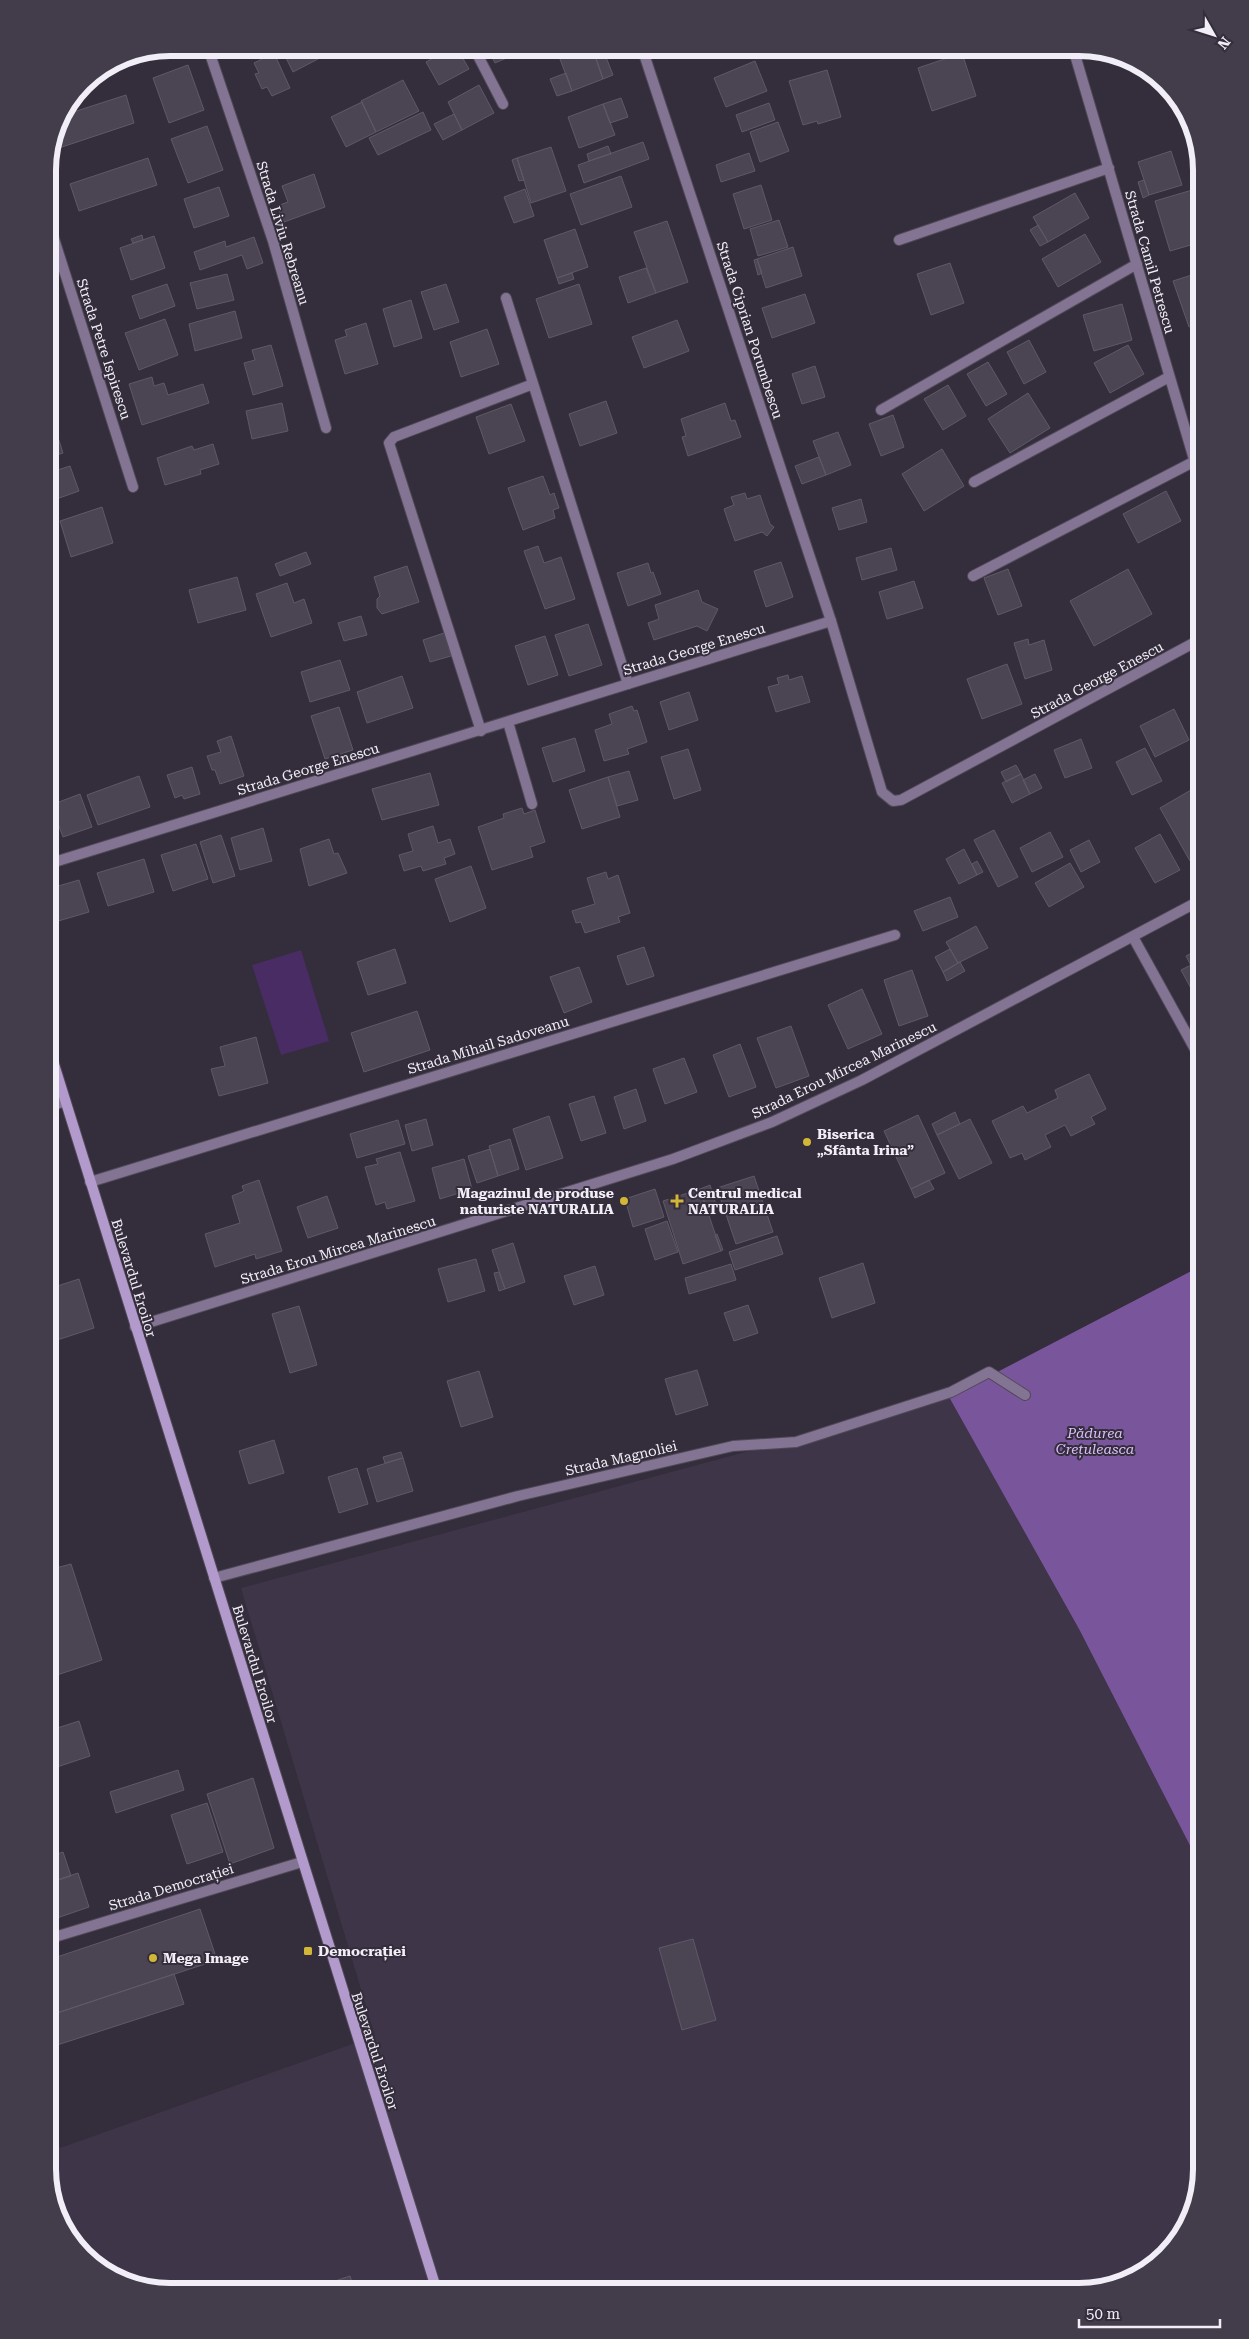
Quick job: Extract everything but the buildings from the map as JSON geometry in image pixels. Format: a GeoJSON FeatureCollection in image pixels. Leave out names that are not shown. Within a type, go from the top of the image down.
{"type":"FeatureCollection","features":[{"type":"Feature","properties":{"kind":"main road","name":"Bulevardul Eroilor"},"geometry":{"type":"LineString","coordinates":[[56,1071],[434,2283]]}},
{"type":"Feature","properties":{"kind":"street","name":"Strada Liviu Rebreanu"},"geometry":{"type":"LineString","coordinates":[[211,56],[273,241],[326,428]]}},
{"type":"Feature","properties":{"kind":"street"},"geometry":{"type":"LineString","coordinates":[[478,56],[503,104]]}},
{"type":"Feature","properties":{"kind":"street","name":"Strada Ciprian Porumbescu"},"geometry":{"type":"LineString","coordinates":[[645,56],[831,621]]}},
{"type":"Feature","properties":{"kind":"street","name":"Strada Camil Petrescu"},"geometry":{"type":"LineString","coordinates":[[1075,56],[1193,455]]}},
{"type":"Feature","properties":{"kind":"street"},"geometry":{"type":"LineString","coordinates":[[899,240],[1109,168]]}},
{"type":"Feature","properties":{"kind":"street","name":"Strada Petre Ispirescu"},"geometry":{"type":"LineString","coordinates":[[56,245],[133,487]]}},
{"type":"Feature","properties":{"kind":"street"},"geometry":{"type":"LineString","coordinates":[[881,410],[1137,264]]}},
{"type":"Feature","properties":{"kind":"street"},"geometry":{"type":"LineString","coordinates":[[506,298],[628,684]]}},
{"type":"Feature","properties":{"kind":"street"},"geometry":{"type":"LineString","coordinates":[[974,482],[1169,378]]}},
{"type":"Feature","properties":{"kind":"street"},"geometry":{"type":"LineString","coordinates":[[482,731],[389,443],[394,437],[533,384]]}},
{"type":"Feature","properties":{"kind":"street"},"geometry":{"type":"LineString","coordinates":[[973,576],[1193,462]]}},
{"type":"Feature","properties":{"kind":"street","name":"Strada George Enescu"},"geometry":{"type":"LineString","coordinates":[[56,862],[482,731],[831,621],[882,792],[892,802],[901,800],[1193,644]]}},
{"type":"Feature","properties":{"kind":"street"},"geometry":{"type":"LineString","coordinates":[[508,722],[532,804]]}},
{"type":"Feature","properties":{"kind":"street","name":"Strada Erou Mircea Marinescu"},"geometry":{"type":"LineString","coordinates":[[136,1327],[729,1140],[862,1080],[1193,905]]}},
{"type":"Feature","properties":{"kind":"street","name":"Strada Mihail Sadoveanu"},"geometry":{"type":"LineString","coordinates":[[90,1182],[895,935]]}},
{"type":"Feature","properties":{"kind":"street"},"geometry":{"type":"LineString","coordinates":[[1133,937],[1193,1044]]}},
{"type":"Feature","properties":{"kind":"street"},"geometry":{"type":"LineString","coordinates":[[56,1104],[65,1101]]}},
{"type":"Feature","properties":{"kind":"street","name":"Strada Magnoliei"},"geometry":{"type":"LineString","coordinates":[[214,1578],[518,1496],[733,1446],[796,1442],[951,1392],[989,1372],[1025,1395]]}},
{"type":"Feature","properties":{"kind":"street","name":"Strada Democrației"},"geometry":{"type":"LineString","coordinates":[[56,1937],[302,1862]]}},
{"type":"Feature","properties":{"kind":"shaded area"},"geometry":{"type":"Polygon","coordinates":[[[301,950],[329,1041],[281,1055],[252,965],[301,950]]]}},
{"type":"Feature","properties":{"kind":"shaded area"},"geometry":{"type":"Polygon","coordinates":[[[949,1397],[1079,1629],[1193,1851],[1193,2169],[1187,2206],[1174,2232],[1165,2244],[1136,2268],[1109,2279],[1079,2283],[162,2283],[133,2277],[107,2264],[80,2238],[71,2226],[62,2206],[56,2177],[56,2136],[60,2148],[375,2036],[241,1588],[949,1397]]]}},
{"type":"Feature","properties":{"kind":"green space","name":"Pădurea Crețuleasca"},"geometry":{"type":"Polygon","coordinates":[[[1193,1270],[1193,1851],[1079,1629],[949,1397],[1193,1270]]]}},
{"type":"Feature","properties":{"kind":"place","name":"Biserica „Sfânta Irina”"},"geometry":{"type":"Point","coordinates":[807,1142]}},
{"type":"Feature","properties":{"kind":"place","name":"Magazinul de produse naturiste NATURALIA"},"geometry":{"type":"Point","coordinates":[624,1201]}},
{"type":"Feature","properties":{"kind":"place","name":"Centrul medical NATURALIA"},"geometry":{"type":"Point","coordinates":[677,1201]}},
{"type":"Feature","properties":{"kind":"place","name":"Democrației"},"geometry":{"type":"Point","coordinates":[308,1951]}},
{"type":"Feature","properties":{"kind":"place","name":"Mega Image"},"geometry":{"type":"Point","coordinates":[153,1958]}}]}
